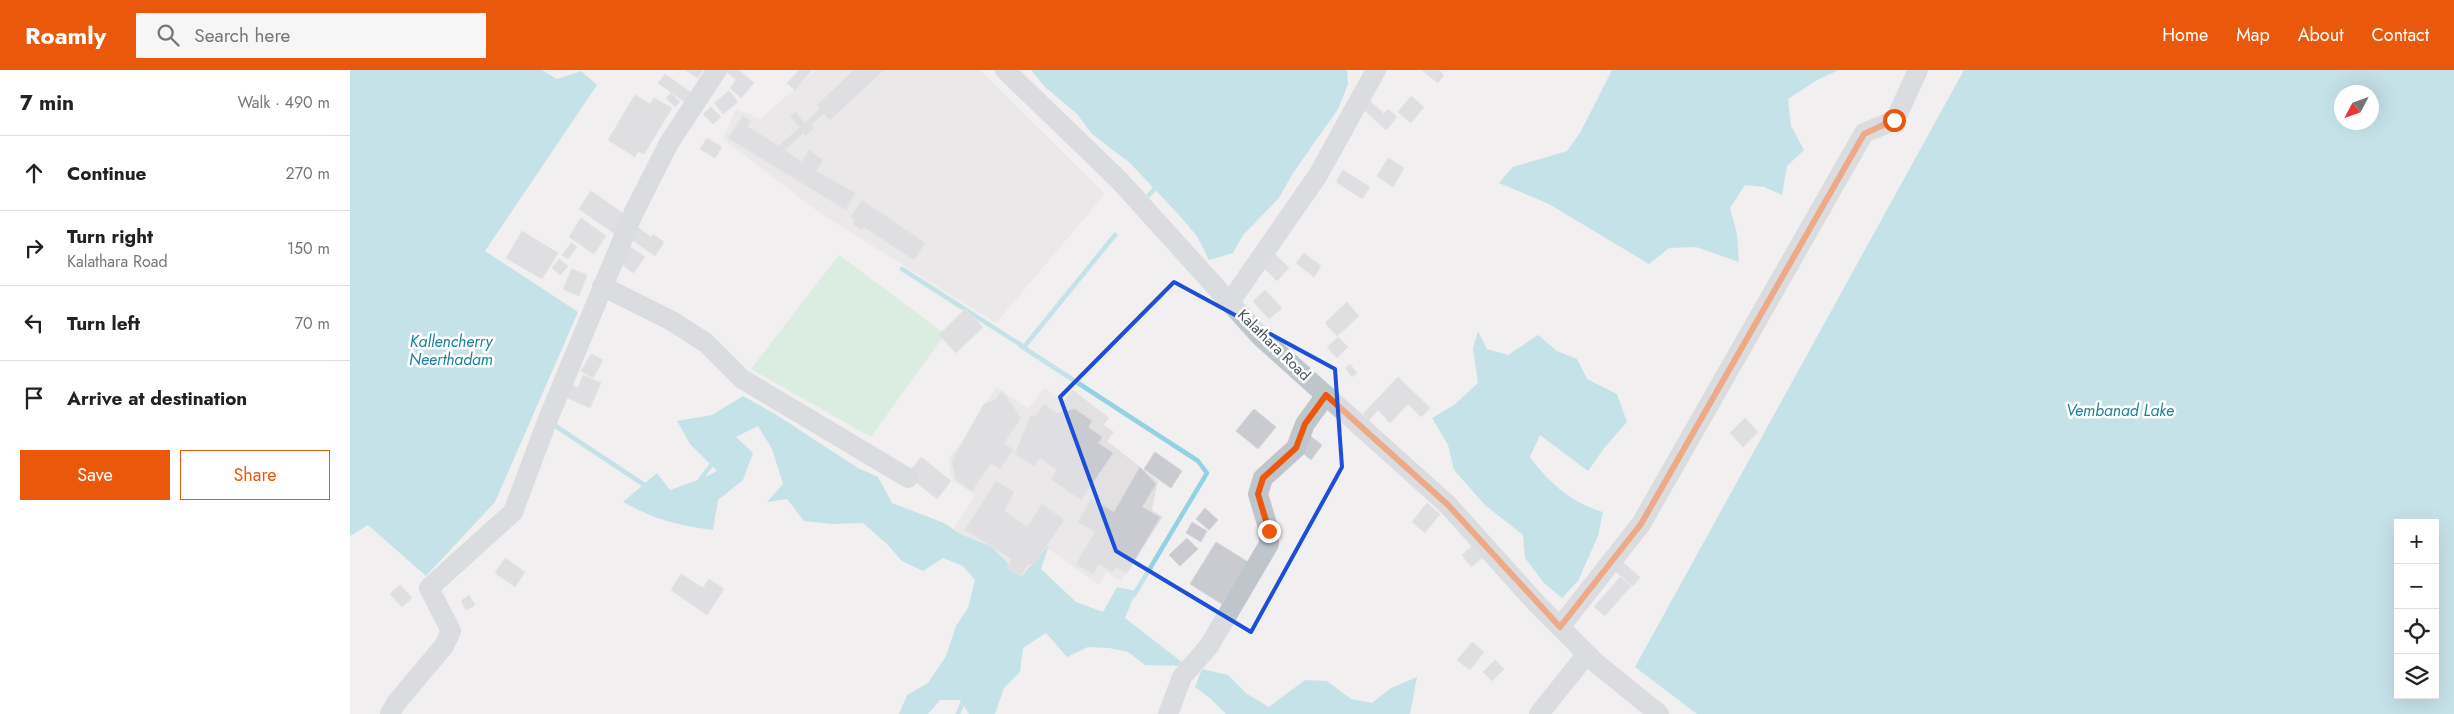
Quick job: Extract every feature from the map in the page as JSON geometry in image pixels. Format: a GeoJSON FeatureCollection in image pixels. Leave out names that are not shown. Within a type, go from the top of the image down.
{"type":"FeatureCollection","features":[{"type":"Feature","properties":{"kind":"street"},"geometry":{"type":"LineString","coordinates":[[390,714],[396,703],[444,646],[451,631],[430,588],[514,512],[548,419],[602,286],[668,143],[717,70]]}},
{"type":"Feature","properties":{"kind":"street","name":"Kalathara Road"},"geometry":{"type":"LineString","coordinates":[[1006,70],[1119,180],[1261,337],[1448,505],[1587,654],[1659,714]]}},
{"type":"Feature","properties":{"kind":"street"},"geometry":{"type":"LineString","coordinates":[[1230,302],[1318,175],[1376,70]]}},
{"type":"Feature","properties":{"kind":"street"},"geometry":{"type":"LineString","coordinates":[[1560,627],[1641,524],[1864,134],[1894,120],[1918,70]]}},
{"type":"Feature","properties":{"kind":"street"},"geometry":{"type":"LineString","coordinates":[[602,286],[672,321],[706,343],[742,380],[908,478]]}},
{"type":"Feature","properties":{"kind":"street"},"geometry":{"type":"LineString","coordinates":[[1168,714],[1182,677],[1209,646],[1269,544],[1269,531],[1258,494],[1263,478],[1296,448],[1305,424],[1326,395]]}},
{"type":"Feature","properties":{"kind":"street"},"geometry":{"type":"LineString","coordinates":[[1539,714],[1587,654]]}},
{"type":"Feature","properties":{"kind":"highlighted area"},"geometry":{"type":"Polygon","coordinates":[[[1174,282],[1335,369],[1342,467],[1251,632],[1116,551],[1060,397],[1174,282]]]}},
{"type":"Feature","properties":{"kind":"shaded area"},"geometry":{"type":"Polygon","coordinates":[[[816,70],[980,70],[1105,194],[996,323],[821,214],[723,139],[736,109],[760,119],[816,70]]]}},
{"type":"Feature","properties":{"kind":"shaded area"},"geometry":{"type":"Polygon","coordinates":[[[996,387],[1028,408],[1045,388],[1063,402],[1073,390],[1109,418],[1104,425],[1114,432],[1107,441],[1158,481],[1152,510],[1163,517],[1121,581],[1106,572],[1099,585],[1046,547],[1026,580],[951,533],[975,495],[952,480],[948,459],[963,440],[996,387]]]}},
{"type":"Feature","properties":{"kind":"green space"},"geometry":{"type":"Polygon","coordinates":[[[839,255],[945,334],[871,437],[751,369],[839,255]]]}},
{"type":"Feature","properties":{"kind":"water","name":"Kallencherry Neerthadam"},"geometry":{"type":"Polygon","coordinates":[[[350,70],[542,70],[557,79],[581,71],[597,85],[485,251],[578,312],[495,502],[426,576],[368,525],[350,536],[350,70]]]}},
{"type":"Feature","properties":{"kind":"water"},"geometry":{"type":"Polygon","coordinates":[[[1031,70],[1347,70],[1348,84],[1338,109],[1293,173],[1279,198],[1243,235],[1233,253],[1209,260],[1197,236],[1178,214],[1130,163],[1092,134],[1077,114],[1045,87],[1031,70]]]}},
{"type":"Feature","properties":{"kind":"water"},"geometry":{"type":"Polygon","coordinates":[[[1612,70],[1839,70],[1817,80],[1788,99],[1791,126],[1804,150],[1787,166],[1782,195],[1764,187],[1745,185],[1730,208],[1737,234],[1739,262],[1696,247],[1669,248],[1649,264],[1549,204],[1499,183],[1513,167],[1567,151],[1580,133],[1612,70]]]}},
{"type":"Feature","properties":{"kind":"water","name":"Vembanad Lake"},"geometry":{"type":"Polygon","coordinates":[[[1964,70],[2454,70],[2454,714],[1697,714],[1635,667],[1964,70]]]}},
{"type":"Feature","properties":{"kind":"water"},"geometry":{"type":"Polygon","coordinates":[[[1478,331],[1487,349],[1508,355],[1538,335],[1557,351],[1577,359],[1587,379],[1617,394],[1627,422],[1605,447],[1588,471],[1540,435],[1530,457],[1562,491],[1581,503],[1603,512],[1598,536],[1578,581],[1562,598],[1544,583],[1525,558],[1523,535],[1485,505],[1454,470],[1448,445],[1432,418],[1454,405],[1478,383],[1473,349],[1478,331]]]}},
{"type":"Feature","properties":{"kind":"water"},"geometry":{"type":"Polygon","coordinates":[[[743,396],[775,414],[858,468],[878,477],[892,503],[944,523],[960,534],[992,547],[1021,577],[1049,545],[1041,569],[1076,602],[1103,612],[1117,587],[1136,591],[1125,618],[1187,666],[1145,665],[1128,652],[1109,648],[1088,647],[1067,657],[1046,633],[1023,648],[1020,672],[1004,688],[995,714],[969,714],[960,700],[940,700],[928,714],[899,714],[907,695],[928,683],[946,656],[956,626],[968,608],[975,580],[963,566],[943,558],[923,571],[902,561],[887,544],[863,523],[832,524],[804,521],[787,499],[767,502],[783,484],[772,449],[758,426],[736,437],[753,453],[743,480],[718,500],[713,530],[667,521],[623,502],[657,473],[670,490],[717,471],[690,444],[677,421],[712,415],[743,396]]]}},
{"type":"Feature","properties":{"kind":"water"},"geometry":{"type":"Polygon","coordinates":[[[1202,669],[1228,675],[1247,694],[1269,707],[1305,680],[1327,681],[1351,699],[1372,703],[1391,688],[1417,677],[1410,714],[1226,714],[1195,687],[1202,669]]]}},
{"type":"Feature","properties":{"kind":"building"},"geometry":{"type":"Polygon","coordinates":[[[685,70],[703,70],[698,78],[685,70]]]}},
{"type":"Feature","properties":{"kind":"building"},"geometry":{"type":"Polygon","coordinates":[[[724,70],[739,70],[754,83],[741,98],[730,88],[736,80],[724,70]]]}},
{"type":"Feature","properties":{"kind":"building"},"geometry":{"type":"Polygon","coordinates":[[[799,70],[812,70],[795,90],[787,83],[799,70]]]}},
{"type":"Feature","properties":{"kind":"building"},"geometry":{"type":"Polygon","coordinates":[[[854,70],[884,70],[830,120],[824,114],[810,125],[814,128],[806,136],[803,133],[785,150],[802,162],[809,150],[823,160],[816,171],[855,193],[846,210],[728,138],[743,116],[751,121],[747,126],[779,146],[800,127],[790,117],[795,112],[805,123],[820,109],[817,105],[854,70]]]}},
{"type":"Feature","properties":{"kind":"building"},"geometry":{"type":"Polygon","coordinates":[[[1424,70],[1438,70],[1444,75],[1438,83],[1424,70]]]}},
{"type":"Feature","properties":{"kind":"building"},"geometry":{"type":"Polygon","coordinates":[[[665,74],[693,94],[686,103],[658,83],[665,74]]]}},
{"type":"Feature","properties":{"kind":"building"},"geometry":{"type":"Polygon","coordinates":[[[729,91],[738,102],[723,114],[714,103],[729,91]]]}},
{"type":"Feature","properties":{"kind":"building"},"geometry":{"type":"Polygon","coordinates":[[[671,93],[680,102],[675,107],[666,98],[671,93]]]}},
{"type":"Feature","properties":{"kind":"building"},"geometry":{"type":"Polygon","coordinates":[[[635,95],[650,104],[654,98],[672,108],[644,154],[638,151],[635,157],[608,140],[635,95]]]}},
{"type":"Feature","properties":{"kind":"building"},"geometry":{"type":"Polygon","coordinates":[[[1411,96],[1424,107],[1411,123],[1398,112],[1411,96]]]}},
{"type":"Feature","properties":{"kind":"building"},"geometry":{"type":"Polygon","coordinates":[[[1369,100],[1384,114],[1388,109],[1397,117],[1386,130],[1362,108],[1369,100]]]}},
{"type":"Feature","properties":{"kind":"building"},"geometry":{"type":"Polygon","coordinates":[[[711,107],[721,117],[713,124],[703,114],[711,107]]]}},
{"type":"Feature","properties":{"kind":"building"},"geometry":{"type":"Polygon","coordinates":[[[707,138],[722,147],[715,158],[700,149],[707,138]]]}},
{"type":"Feature","properties":{"kind":"building"},"geometry":{"type":"Polygon","coordinates":[[[1388,158],[1404,168],[1393,187],[1377,176],[1388,158]]]}},
{"type":"Feature","properties":{"kind":"building"},"geometry":{"type":"Polygon","coordinates":[[[1343,170],[1370,187],[1362,199],[1336,182],[1343,170]]]}},
{"type":"Feature","properties":{"kind":"building"},"geometry":{"type":"Polygon","coordinates":[[[591,191],[627,216],[615,234],[579,209],[591,191]]]}},
{"type":"Feature","properties":{"kind":"building"},"geometry":{"type":"Polygon","coordinates":[[[862,200],[925,243],[914,260],[864,227],[862,230],[853,224],[855,220],[851,217],[862,200]]]}},
{"type":"Feature","properties":{"kind":"building"},"geometry":{"type":"Polygon","coordinates":[[[581,218],[606,236],[594,254],[569,237],[581,218]]]}},
{"type":"Feature","properties":{"kind":"building"},"geometry":{"type":"Polygon","coordinates":[[[636,226],[651,237],[653,234],[664,242],[655,256],[628,237],[636,226]]]}},
{"type":"Feature","properties":{"kind":"building"},"geometry":{"type":"Polygon","coordinates":[[[522,231],[558,253],[542,279],[506,258],[522,231]]]}},
{"type":"Feature","properties":{"kind":"building"},"geometry":{"type":"Polygon","coordinates":[[[571,243],[577,247],[568,259],[562,255],[571,243]]]}},
{"type":"Feature","properties":{"kind":"building"},"geometry":{"type":"Polygon","coordinates":[[[628,245],[645,257],[633,273],[616,260],[628,245]]]}},
{"type":"Feature","properties":{"kind":"building"},"geometry":{"type":"Polygon","coordinates":[[[1274,253],[1289,268],[1277,281],[1261,265],[1274,253]]]}},
{"type":"Feature","properties":{"kind":"building"},"geometry":{"type":"Polygon","coordinates":[[[1304,253],[1321,266],[1314,277],[1296,263],[1304,253]]]}},
{"type":"Feature","properties":{"kind":"building"},"geometry":{"type":"Polygon","coordinates":[[[559,259],[568,266],[560,275],[552,268],[559,259]]]}},
{"type":"Feature","properties":{"kind":"building"},"geometry":{"type":"Polygon","coordinates":[[[572,269],[587,275],[579,296],[563,289],[572,269]]]}},
{"type":"Feature","properties":{"kind":"building"},"geometry":{"type":"Polygon","coordinates":[[[1265,290],[1282,308],[1269,319],[1253,301],[1265,290]]]}},
{"type":"Feature","properties":{"kind":"building"},"geometry":{"type":"Polygon","coordinates":[[[1347,302],[1359,316],[1337,336],[1325,323],[1347,302]]]}},
{"type":"Feature","properties":{"kind":"building"},"geometry":{"type":"Polygon","coordinates":[[[965,309],[983,327],[956,353],[939,335],[965,309]]]}},
{"type":"Feature","properties":{"kind":"building"},"geometry":{"type":"Polygon","coordinates":[[[1338,337],[1348,347],[1337,358],[1327,347],[1338,337]]]}},
{"type":"Feature","properties":{"kind":"building"},"geometry":{"type":"Polygon","coordinates":[[[591,354],[603,360],[593,378],[581,371],[591,354]]]}},
{"type":"Feature","properties":{"kind":"building"},"geometry":{"type":"Polygon","coordinates":[[[1350,364],[1357,373],[1352,377],[1345,368],[1350,364]]]}},
{"type":"Feature","properties":{"kind":"building"},"geometry":{"type":"Polygon","coordinates":[[[583,375],[601,383],[590,408],[561,395],[567,383],[578,388],[583,375]]]}},
{"type":"Feature","properties":{"kind":"building"},"geometry":{"type":"Polygon","coordinates":[[[1398,377],[1430,408],[1421,417],[1408,404],[1390,423],[1378,410],[1369,420],[1363,414],[1398,377]]]}},
{"type":"Feature","properties":{"kind":"building"},"geometry":{"type":"Polygon","coordinates":[[[1002,391],[1021,418],[1004,443],[1013,450],[1000,469],[991,463],[972,491],[956,480],[952,461],[984,404],[995,400],[1002,391]]]}},
{"type":"Feature","properties":{"kind":"building"},"geometry":{"type":"Polygon","coordinates":[[[1044,404],[1057,413],[1075,409],[1092,421],[1088,427],[1102,437],[1098,443],[1113,453],[1081,500],[1051,479],[1057,470],[1040,458],[1034,466],[1015,454],[1031,415],[1035,417],[1044,404]]]}},
{"type":"Feature","properties":{"kind":"building"},"geometry":{"type":"Polygon","coordinates":[[[1254,409],[1276,427],[1258,449],[1236,431],[1254,409]]]}},
{"type":"Feature","properties":{"kind":"building"},"geometry":{"type":"Polygon","coordinates":[[[1745,418],[1758,432],[1743,447],[1730,433],[1745,418]]]}},
{"type":"Feature","properties":{"kind":"building"},"geometry":{"type":"Polygon","coordinates":[[[1309,435],[1322,445],[1311,460],[1298,449],[1309,435]]]}},
{"type":"Feature","properties":{"kind":"building"},"geometry":{"type":"Polygon","coordinates":[[[1155,452],[1182,471],[1171,488],[1144,469],[1155,452]]]}},
{"type":"Feature","properties":{"kind":"building"},"geometry":{"type":"Polygon","coordinates":[[[921,457],[951,481],[937,499],[907,475],[921,457]]]}},
{"type":"Feature","properties":{"kind":"building"},"geometry":{"type":"Polygon","coordinates":[[[1140,467],[1156,484],[1142,507],[1160,517],[1127,573],[1116,567],[1113,572],[1099,564],[1093,574],[1076,564],[1095,532],[1078,522],[1091,499],[1114,512],[1140,467]]]}},
{"type":"Feature","properties":{"kind":"building"},"geometry":{"type":"Polygon","coordinates":[[[996,481],[1014,492],[1004,511],[1027,527],[1042,504],[1064,520],[1034,564],[1028,564],[1021,576],[1007,568],[1012,559],[965,530],[996,481]]]}},
{"type":"Feature","properties":{"kind":"building"},"geometry":{"type":"Polygon","coordinates":[[[1427,503],[1440,514],[1425,533],[1412,522],[1427,503]]]}},
{"type":"Feature","properties":{"kind":"building"},"geometry":{"type":"Polygon","coordinates":[[[1205,508],[1218,520],[1209,530],[1196,519],[1205,508]]]}},
{"type":"Feature","properties":{"kind":"building"},"geometry":{"type":"Polygon","coordinates":[[[1192,522],[1207,531],[1201,542],[1186,533],[1192,522]]]}},
{"type":"Feature","properties":{"kind":"building"},"geometry":{"type":"Polygon","coordinates":[[[1187,538],[1198,549],[1180,566],[1169,555],[1187,538]]]}},
{"type":"Feature","properties":{"kind":"building"},"geometry":{"type":"Polygon","coordinates":[[[1216,542],[1248,562],[1222,604],[1190,584],[1216,542]]]}},
{"type":"Feature","properties":{"kind":"building"},"geometry":{"type":"Polygon","coordinates":[[[1472,546],[1482,558],[1471,567],[1462,555],[1472,546]]]}},
{"type":"Feature","properties":{"kind":"building"},"geometry":{"type":"Polygon","coordinates":[[[505,558],[525,572],[515,587],[495,573],[505,558]]]}},
{"type":"Feature","properties":{"kind":"building"},"geometry":{"type":"Polygon","coordinates":[[[1619,559],[1640,577],[1633,586],[1611,568],[1619,559]]]}},
{"type":"Feature","properties":{"kind":"building"},"geometry":{"type":"Polygon","coordinates":[[[681,574],[703,588],[709,579],[724,589],[707,615],[671,590],[681,574]]]}},
{"type":"Feature","properties":{"kind":"building"},"geometry":{"type":"Polygon","coordinates":[[[1620,577],[1631,586],[1605,616],[1594,607],[1620,577]]]}},
{"type":"Feature","properties":{"kind":"building"},"geometry":{"type":"Polygon","coordinates":[[[400,585],[412,598],[402,607],[390,594],[400,585]]]}},
{"type":"Feature","properties":{"kind":"building"},"geometry":{"type":"Polygon","coordinates":[[[469,595],[475,605],[466,610],[461,601],[469,595]]]}},
{"type":"Feature","properties":{"kind":"building"},"geometry":{"type":"Polygon","coordinates":[[[1472,642],[1484,652],[1470,670],[1457,660],[1472,642]]]}},
{"type":"Feature","properties":{"kind":"building"},"geometry":{"type":"Polygon","coordinates":[[[1495,660],[1504,669],[1492,681],[1483,672],[1495,660]]]}},
{"type":"Feature","properties":{"kind":"waterway"},"geometry":{"type":"LineString","coordinates":[[1149,195],[1157,186]]}},
{"type":"Feature","properties":{"kind":"waterway"},"geometry":{"type":"LineString","coordinates":[[902,269],[1024,347],[1115,235]]}},
{"type":"Feature","properties":{"kind":"waterway"},"geometry":{"type":"LineString","coordinates":[[1021,346],[1198,461],[1207,473],[1134,595]]}},
{"type":"Feature","properties":{"kind":"waterway"},"geometry":{"type":"LineString","coordinates":[[551,423],[649,488]]}},
{"type":"Feature","properties":{"kind":"waterway"},"geometry":{"type":"LineString","coordinates":[[698,483],[714,461]]}},
{"type":"Feature","properties":{"kind":"waterway"},"geometry":{"type":"LineString","coordinates":[[958,714],[964,699]]}},
{"type":"Feature","properties":{"kind":"route"},"geometry":{"type":"LineString","coordinates":[[1269,531],[1258,494],[1263,478],[1296,448],[1305,424],[1326,395],[1448,505],[1560,627],[1641,524],[1864,134],[1894,120]]}}]}
